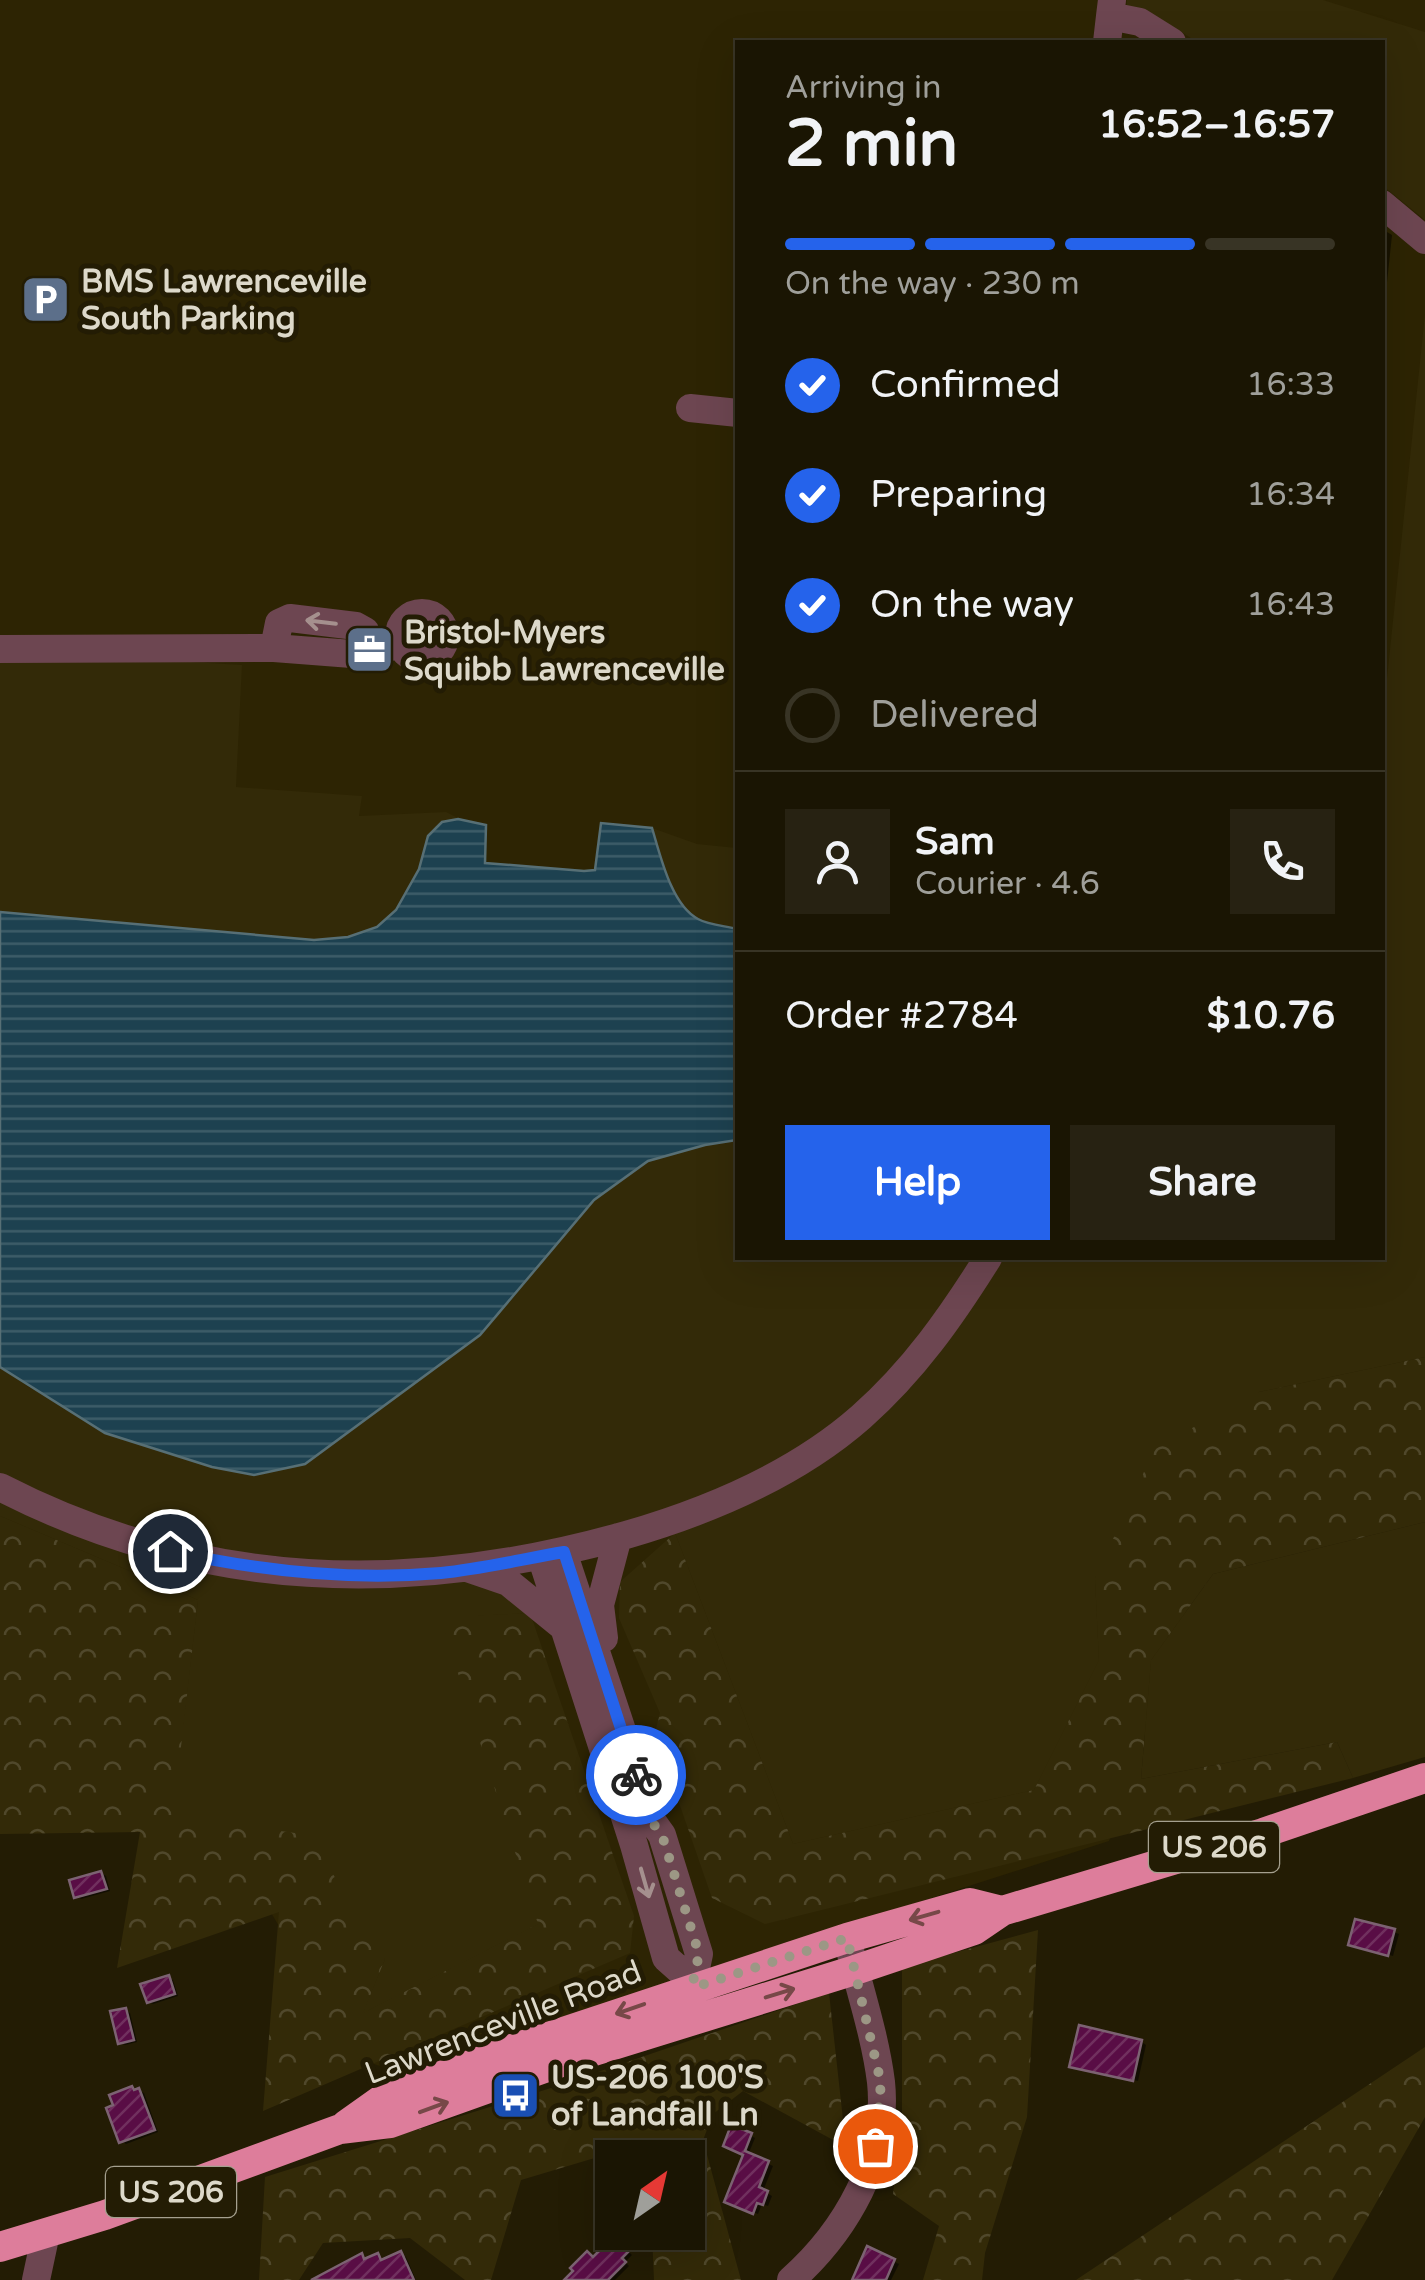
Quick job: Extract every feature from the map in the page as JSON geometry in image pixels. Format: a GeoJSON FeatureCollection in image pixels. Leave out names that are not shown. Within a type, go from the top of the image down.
{"type":"FeatureCollection","features":[{"type":"Feature","properties":{"kind":"highway","name":"US 206"},"geometry":{"type":"LineString","coordinates":[[1002,1912],[1425,1778]]}},
{"type":"Feature","properties":{"kind":"highway","name":"Lawrenceville Road"},"geometry":{"type":"LineString","coordinates":[[0,2247],[122,2209],[340,2130],[390,2123],[697,1995],[847,1938],[970,1903],[1002,1912]]}},
{"type":"Feature","properties":{"kind":"highway","name":"Lawrenceville Road"},"geometry":{"type":"LineString","coordinates":[[697,1995],[855,1970],[974,1930],[1002,1912]]}},
{"type":"Feature","properties":{"kind":"street"},"geometry":{"type":"LineString","coordinates":[[1110,20],[1140,22],[1169,40]]}},
{"type":"Feature","properties":{"kind":"street"},"geometry":{"type":"LineString","coordinates":[[1385,207],[1425,240]]}},
{"type":"Feature","properties":{"kind":"street"},"geometry":{"type":"LineString","coordinates":[[690,408],[735,413]]}},
{"type":"Feature","properties":{"kind":"street"},"geometry":{"type":"LineString","coordinates":[[0,650],[274,648],[365,655],[400,644]]}},
{"type":"Feature","properties":{"kind":"street"},"geometry":{"type":"LineString","coordinates":[[0,1486],[42,1508],[170,1551],[231,1565],[294,1573],[443,1573],[552,1554],[672,1522],[783,1472],[858,1420],[901,1380],[940,1333],[987,1260]]}},
{"type":"Feature","properties":{"kind":"street"},"geometry":{"type":"LineString","coordinates":[[618,1537],[600,1605],[602,1629],[652,1775],[664,1820],[662,1835]]}},
{"type":"Feature","properties":{"kind":"street"},"geometry":{"type":"LineString","coordinates":[[552,1554],[562,1626],[594,1685],[652,1822],[662,1835],[699,1954],[697,1995]]}},
{"type":"Feature","properties":{"kind":"street"},"geometry":{"type":"LineString","coordinates":[[552,1554],[594,1685],[666,1958],[697,1995]]}},
{"type":"Feature","properties":{"kind":"street"},"geometry":{"type":"LineString","coordinates":[[469,1568],[508,1582],[562,1626]]}},
{"type":"Feature","properties":{"kind":"street"},"geometry":{"type":"LineString","coordinates":[[634,1845],[662,1835]]}},
{"type":"Feature","properties":{"kind":"street"},"geometry":{"type":"LineString","coordinates":[[791,2280],[835,2234],[859,2192],[875,2146],[881,2083],[847,1938]]}},
{"type":"Feature","properties":{"kind":"street"},"geometry":{"type":"LineString","coordinates":[[36,2280],[46,2233]]}},
{"type":"Feature","properties":{"kind":"shaded area","name":"Bristol-Myers Squibb Lawrenceville"},"geometry":{"type":"Polygon","coordinates":[[[0,0],[1425,0],[1425,1357],[1259,1392],[1109,1841],[394,2071],[357,2058],[238,1857],[0,1792],[0,0]]]}},
{"type":"Feature","properties":{"kind":"green space"},"geometry":{"type":"Polygon","coordinates":[[[1127,0],[1323,0],[1425,32],[1425,220],[1385,188],[1385,40],[1194,40],[1127,6],[1127,0]]]}},
{"type":"Feature","properties":{"kind":"green space"},"geometry":{"type":"Polygon","coordinates":[[[1425,314],[1425,1357],[1259,1392],[1095,1578],[1099,1660],[1034,1790],[793,1844],[675,1533],[910,1388],[949,1340],[1000,1260],[1385,1260],[1385,697],[1425,314]]]}},
{"type":"Feature","properties":{"kind":"green space"},"geometry":{"type":"Polygon","coordinates":[[[110,657],[242,665],[236,787],[362,796],[359,816],[446,812],[460,819],[434,830],[412,885],[390,916],[370,931],[354,935],[314,940],[0,912],[0,659],[110,657]]]}},
{"type":"Feature","properties":{"kind":"green space"},"geometry":{"type":"Polygon","coordinates":[[[652,828],[697,844],[735,848],[735,929],[702,921],[689,912],[668,878],[652,828]]]}},
{"type":"Feature","properties":{"kind":"green space"},"geometry":{"type":"Polygon","coordinates":[[[735,1140],[735,1260],[978,1260],[935,1329],[853,1414],[725,1492],[562,1546],[398,1569],[172,1545],[0,1479],[0,1367],[30,1388],[212,1467],[254,1475],[305,1464],[480,1335],[593,1200],[648,1161],[735,1140]]]}},
{"type":"Feature","properties":{"kind":"green space"},"geometry":{"type":"Polygon","coordinates":[[[1425,1357],[1425,1522],[1213,1574],[1151,1660],[1141,1779],[1337,1742],[1353,1778],[765,1924],[712,1898],[655,1733],[660,1713],[619,1618],[620,1582],[675,1533],[793,1844],[1034,1790],[1099,1660],[1095,1578],[1155,1448],[1259,1392],[1425,1357]]]}},
{"type":"Feature","properties":{"kind":"green space"},"geometry":{"type":"Polygon","coordinates":[[[0,1499],[37,1518],[398,1586],[471,1579],[513,1592],[530,1613],[441,1618],[539,1924],[362,2014],[385,1959],[172,1817],[198,1600],[0,1516],[0,1499]]]}},
{"type":"Feature","properties":{"kind":"green space"},"geometry":{"type":"Polygon","coordinates":[[[0,1516],[198,1600],[173,1816],[309,1835],[385,1959],[363,2013],[538,1924],[440,1617],[530,1613],[634,1916],[630,1953],[263,2111],[279,1912],[117,1968],[140,1832],[0,1834],[0,1516]]]}},
{"type":"Feature","properties":{"kind":"green space"},"geometry":{"type":"Polygon","coordinates":[[[1425,1522],[1425,1757],[1353,1778],[1337,1742],[1141,1779],[1151,1660],[1213,1574],[1425,1522]]]}},
{"type":"Feature","properties":{"kind":"green space"},"geometry":{"type":"Polygon","coordinates":[[[1038,1930],[1027,2117],[985,2253],[982,2280],[923,2280],[939,2226],[893,2194],[902,2118],[902,1967],[1038,1930]]]}},
{"type":"Feature","properties":{"kind":"green space"},"geometry":{"type":"Polygon","coordinates":[[[829,1993],[846,2147],[743,2091],[713,2114],[703,2140],[595,2140],[595,2158],[521,2180],[491,2280],[465,2280],[410,2238],[323,2243],[299,2280],[259,2280],[265,2177],[551,2088],[829,1993]]]}},
{"type":"Feature","properties":{"kind":"green space"},"geometry":{"type":"Polygon","coordinates":[[[1425,2047],[1425,2117],[1332,2280],[1076,2280],[1425,2047]]]}},
{"type":"Feature","properties":{"kind":"green space"},"geometry":{"type":"Polygon","coordinates":[[[705,2147],[741,2280],[654,2280],[653,2250],[705,2250],[705,2147]]]}},
{"type":"Feature","properties":{"kind":"water"},"geometry":{"type":"Polygon","coordinates":[[[458,819],[486,825],[485,863],[584,871],[595,870],[601,823],[652,828],[668,878],[681,903],[702,921],[735,929],[735,1140],[648,1161],[594,1200],[480,1335],[305,1464],[254,1475],[212,1467],[105,1433],[0,1367],[0,912],[314,940],[348,937],[377,927],[396,910],[419,869],[428,836],[442,822],[458,819]]]}},
{"type":"Feature","properties":{"kind":"building"},"geometry":{"type":"Polygon","coordinates":[[[101,1871],[107,1889],[74,1898],[69,1880],[101,1871]]]}},
{"type":"Feature","properties":{"kind":"building"},"geometry":{"type":"Polygon","coordinates":[[[1355,1919],[1395,1929],[1388,1956],[1348,1945],[1355,1919]]]}},
{"type":"Feature","properties":{"kind":"building"},"geometry":{"type":"Polygon","coordinates":[[[169,1975],[175,1994],[147,2003],[140,1984],[169,1975]]]}},
{"type":"Feature","properties":{"kind":"building"},"geometry":{"type":"Polygon","coordinates":[[[126,2008],[134,2040],[118,2044],[110,2011],[126,2008]]]}},
{"type":"Feature","properties":{"kind":"building"},"geometry":{"type":"Polygon","coordinates":[[[1079,2025],[1142,2040],[1133,2081],[1069,2067],[1079,2025]]]}},
{"type":"Feature","properties":{"kind":"building"},"geometry":{"type":"Polygon","coordinates":[[[132,2086],[134,2090],[139,2088],[155,2130],[119,2143],[106,2108],[113,2105],[109,2095],[132,2086]]]}},
{"type":"Feature","properties":{"kind":"building"},"geometry":{"type":"Polygon","coordinates":[[[731,2125],[752,2133],[745,2151],[769,2161],[759,2187],[768,2191],[763,2205],[757,2203],[753,2214],[724,2202],[743,2155],[723,2146],[731,2125]]]}},
{"type":"Feature","properties":{"kind":"building"},"geometry":{"type":"Polygon","coordinates":[[[867,2246],[895,2259],[886,2280],[852,2280],[867,2246]]]}},
{"type":"Feature","properties":{"kind":"building"},"geometry":{"type":"Polygon","coordinates":[[[600,2250],[629,2251],[622,2258],[626,2262],[608,2280],[564,2280],[587,2251],[593,2257],[600,2250]]]}},
{"type":"Feature","properties":{"kind":"building"},"geometry":{"type":"Polygon","coordinates":[[[401,2251],[414,2280],[311,2280],[362,2253],[364,2259],[378,2253],[381,2260],[401,2251]]]}},
{"type":"Feature","properties":{"kind":"way so far"},"geometry":{"type":"LineString","coordinates":[[636,1775],[652,1822],[662,1835],[699,1954],[695,1987],[847,1938],[881,2083],[875,2146]]}},
{"type":"Feature","properties":{"kind":"place","name":"BMS Lawrenceville South Parking"},"geometry":{"type":"Point","coordinates":[46,299]}},
{"type":"Feature","properties":{"kind":"place","name":"Bristol-Myers Squibb Lawrenceville"},"geometry":{"type":"Point","coordinates":[369,650]}},
{"type":"Feature","properties":{"kind":"place","name":"US-206 100'S of Landfall Ln"},"geometry":{"type":"Point","coordinates":[516,2095]}},
{"type":"Feature","properties":{"kind":"route"},"geometry":{"type":"LineString","coordinates":[[170,1551],[231,1565],[356,1576],[443,1573],[564,1552],[636,1775]]}}]}
